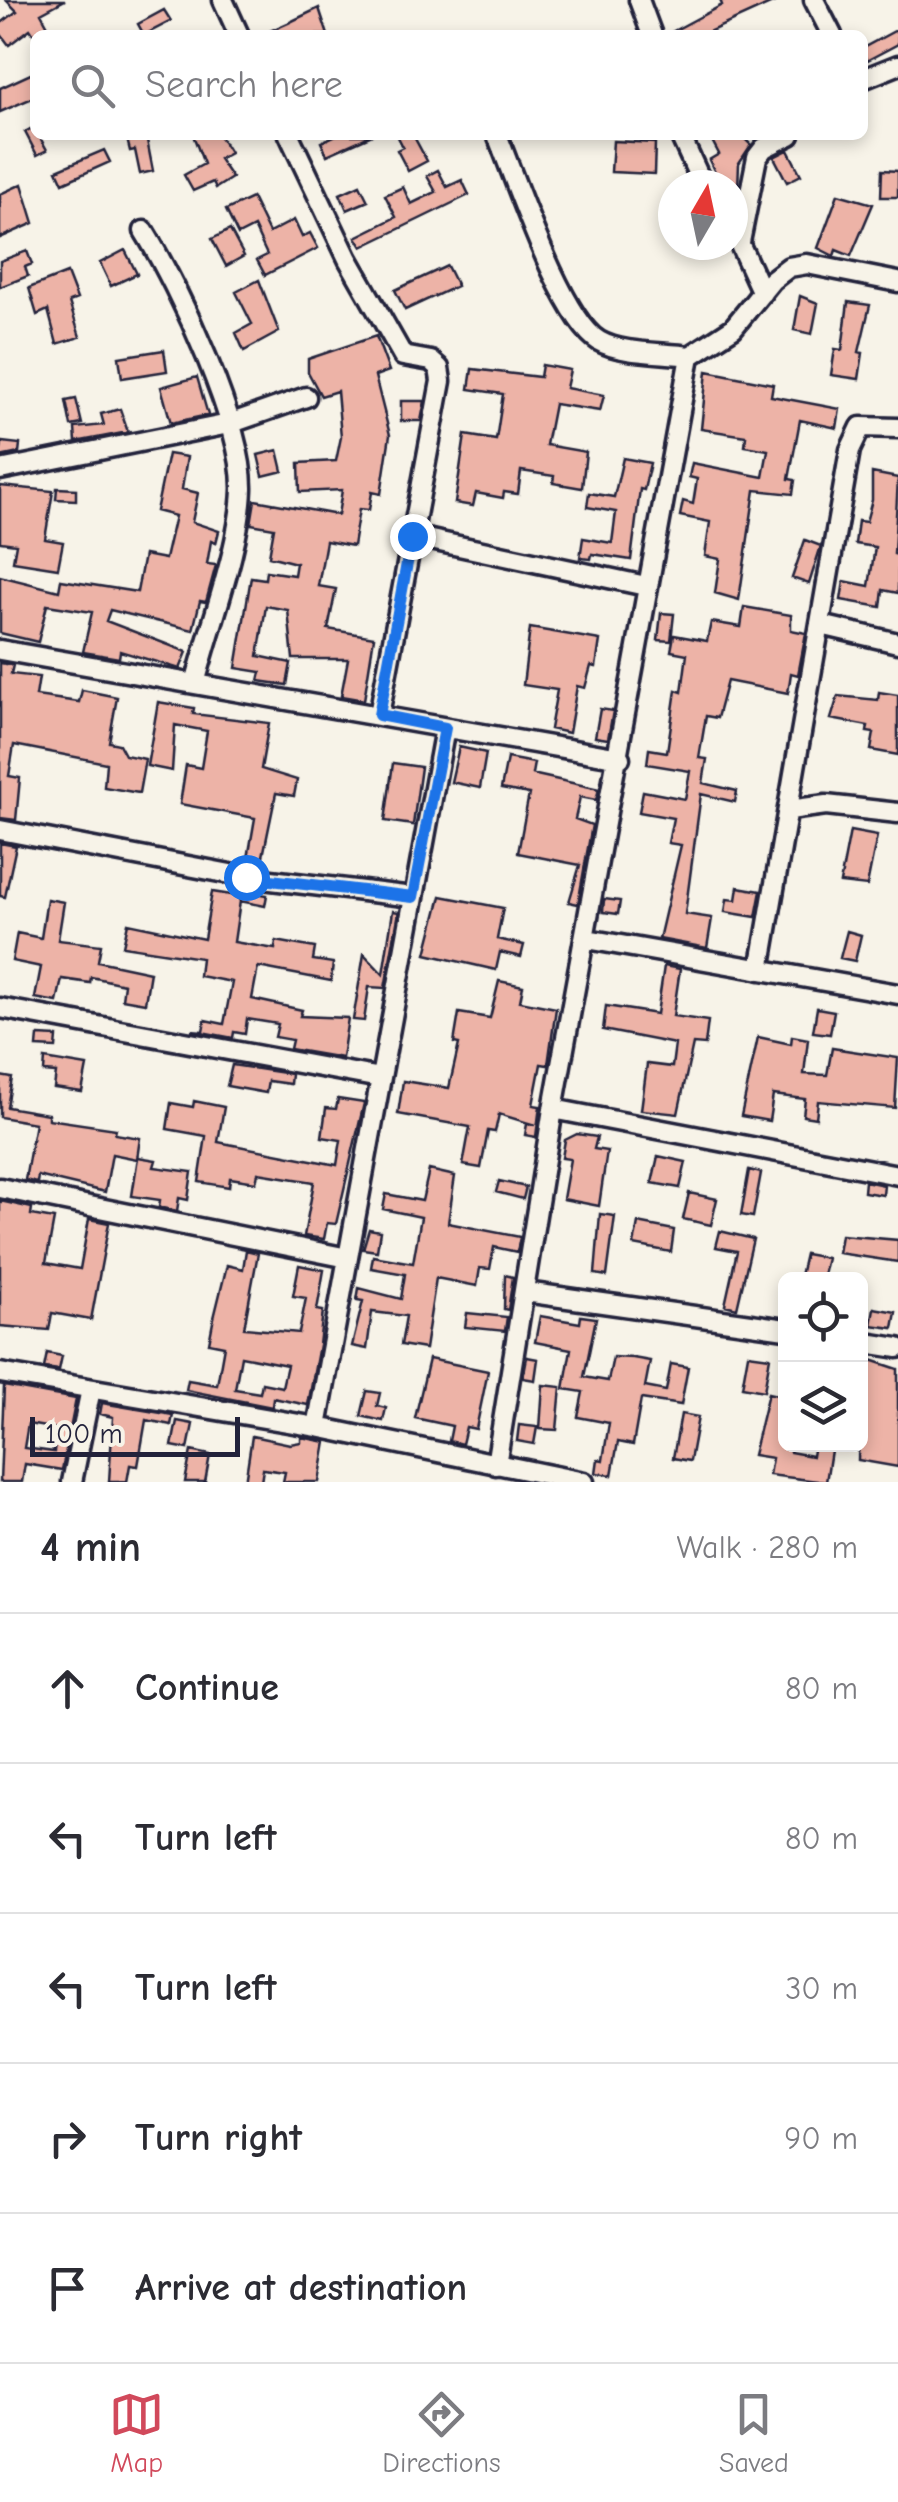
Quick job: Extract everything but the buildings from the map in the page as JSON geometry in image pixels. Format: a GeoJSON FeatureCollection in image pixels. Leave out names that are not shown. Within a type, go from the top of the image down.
{"type":"FeatureCollection","features":[{"type":"Feature","properties":{"kind":"street"},"geometry":{"type":"LineString","coordinates":[[223,0],[237,30]]}},
{"type":"Feature","properties":{"kind":"street"},"geometry":{"type":"LineString","coordinates":[[639,0],[650,30]]}},
{"type":"Feature","properties":{"kind":"street"},"geometry":{"type":"LineString","coordinates":[[814,0],[829,30]]}},
{"type":"Feature","properties":{"kind":"street"},"geometry":{"type":"LineString","coordinates":[[868,77],[898,65]]}},
{"type":"Feature","properties":{"kind":"street"},"geometry":{"type":"LineString","coordinates":[[291,140],[348,258],[403,356],[431,361],[439,368],[441,381],[379,715]]}},
{"type":"Feature","properties":{"kind":"street"},"geometry":{"type":"LineString","coordinates":[[499,140],[568,304],[584,330],[603,344],[690,356],[733,328],[789,267],[807,264],[898,282]]}},
{"type":"Feature","properties":{"kind":"street"},"geometry":{"type":"LineString","coordinates":[[682,140],[696,170]]}},
{"type":"Feature","properties":{"kind":"street"},"geometry":{"type":"LineString","coordinates":[[748,191],[757,156],[782,140]]}},
{"type":"Feature","properties":{"kind":"street"},"geometry":{"type":"LineString","coordinates":[[144,231],[172,276],[240,456],[239,514],[195,684]]}},
{"type":"Feature","properties":{"kind":"street"},"geometry":{"type":"LineString","coordinates":[[747,260],[762,293]]}},
{"type":"Feature","properties":{"kind":"street"},"geometry":{"type":"LineString","coordinates":[[496,1465],[553,1110],[690,356]]}},
{"type":"Feature","properties":{"kind":"street"},"geometry":{"type":"LineString","coordinates":[[0,470],[230,424],[306,397]]}},
{"type":"Feature","properties":{"kind":"street"},"geometry":{"type":"LineString","coordinates":[[760,970],[854,434],[874,425],[898,428]]}},
{"type":"Feature","properties":{"kind":"street"},"geometry":{"type":"LineString","coordinates":[[412,536],[646,586]]}},
{"type":"Feature","properties":{"kind":"street"},"geometry":{"type":"LineString","coordinates":[[820,626],[898,643]]}},
{"type":"Feature","properties":{"kind":"street"},"geometry":{"type":"LineString","coordinates":[[0,650],[620,758]]}},
{"type":"Feature","properties":{"kind":"street"},"geometry":{"type":"LineString","coordinates":[[317,1427],[445,728]]}},
{"type":"Feature","properties":{"kind":"street"},"geometry":{"type":"LineString","coordinates":[[789,810],[826,804],[898,814]]}},
{"type":"Feature","properties":{"kind":"street"},"geometry":{"type":"LineString","coordinates":[[0,830],[246,877],[413,897]]}},
{"type":"Feature","properties":{"kind":"street"},"geometry":{"type":"LineString","coordinates":[[587,939],[898,994]]}},
{"type":"Feature","properties":{"kind":"street"},"geometry":{"type":"LineString","coordinates":[[0,1008],[380,1078]]}},
{"type":"Feature","properties":{"kind":"street"},"geometry":{"type":"LineString","coordinates":[[553,1110],[898,1175]]}},
{"type":"Feature","properties":{"kind":"street"},"geometry":{"type":"LineString","coordinates":[[0,1188],[348,1258]]}},
{"type":"Feature","properties":{"kind":"street"},"geometry":{"type":"LineString","coordinates":[[525,1292],[778,1328]]}},
{"type":"Feature","properties":{"kind":"street"},"geometry":{"type":"LineString","coordinates":[[868,1343],[898,1348]]}},
{"type":"Feature","properties":{"kind":"street"},"geometry":{"type":"LineString","coordinates":[[0,1372],[317,1427],[584,1482]]}},
{"type":"Feature","properties":{"kind":"street"},"geometry":{"type":"LineString","coordinates":[[72,1482],[92,1389]]}},
{"type":"Feature","properties":{"kind":"route"},"geometry":{"type":"LineString","coordinates":[[246,877],[413,897],[445,728],[379,715],[412,536]]}}]}
